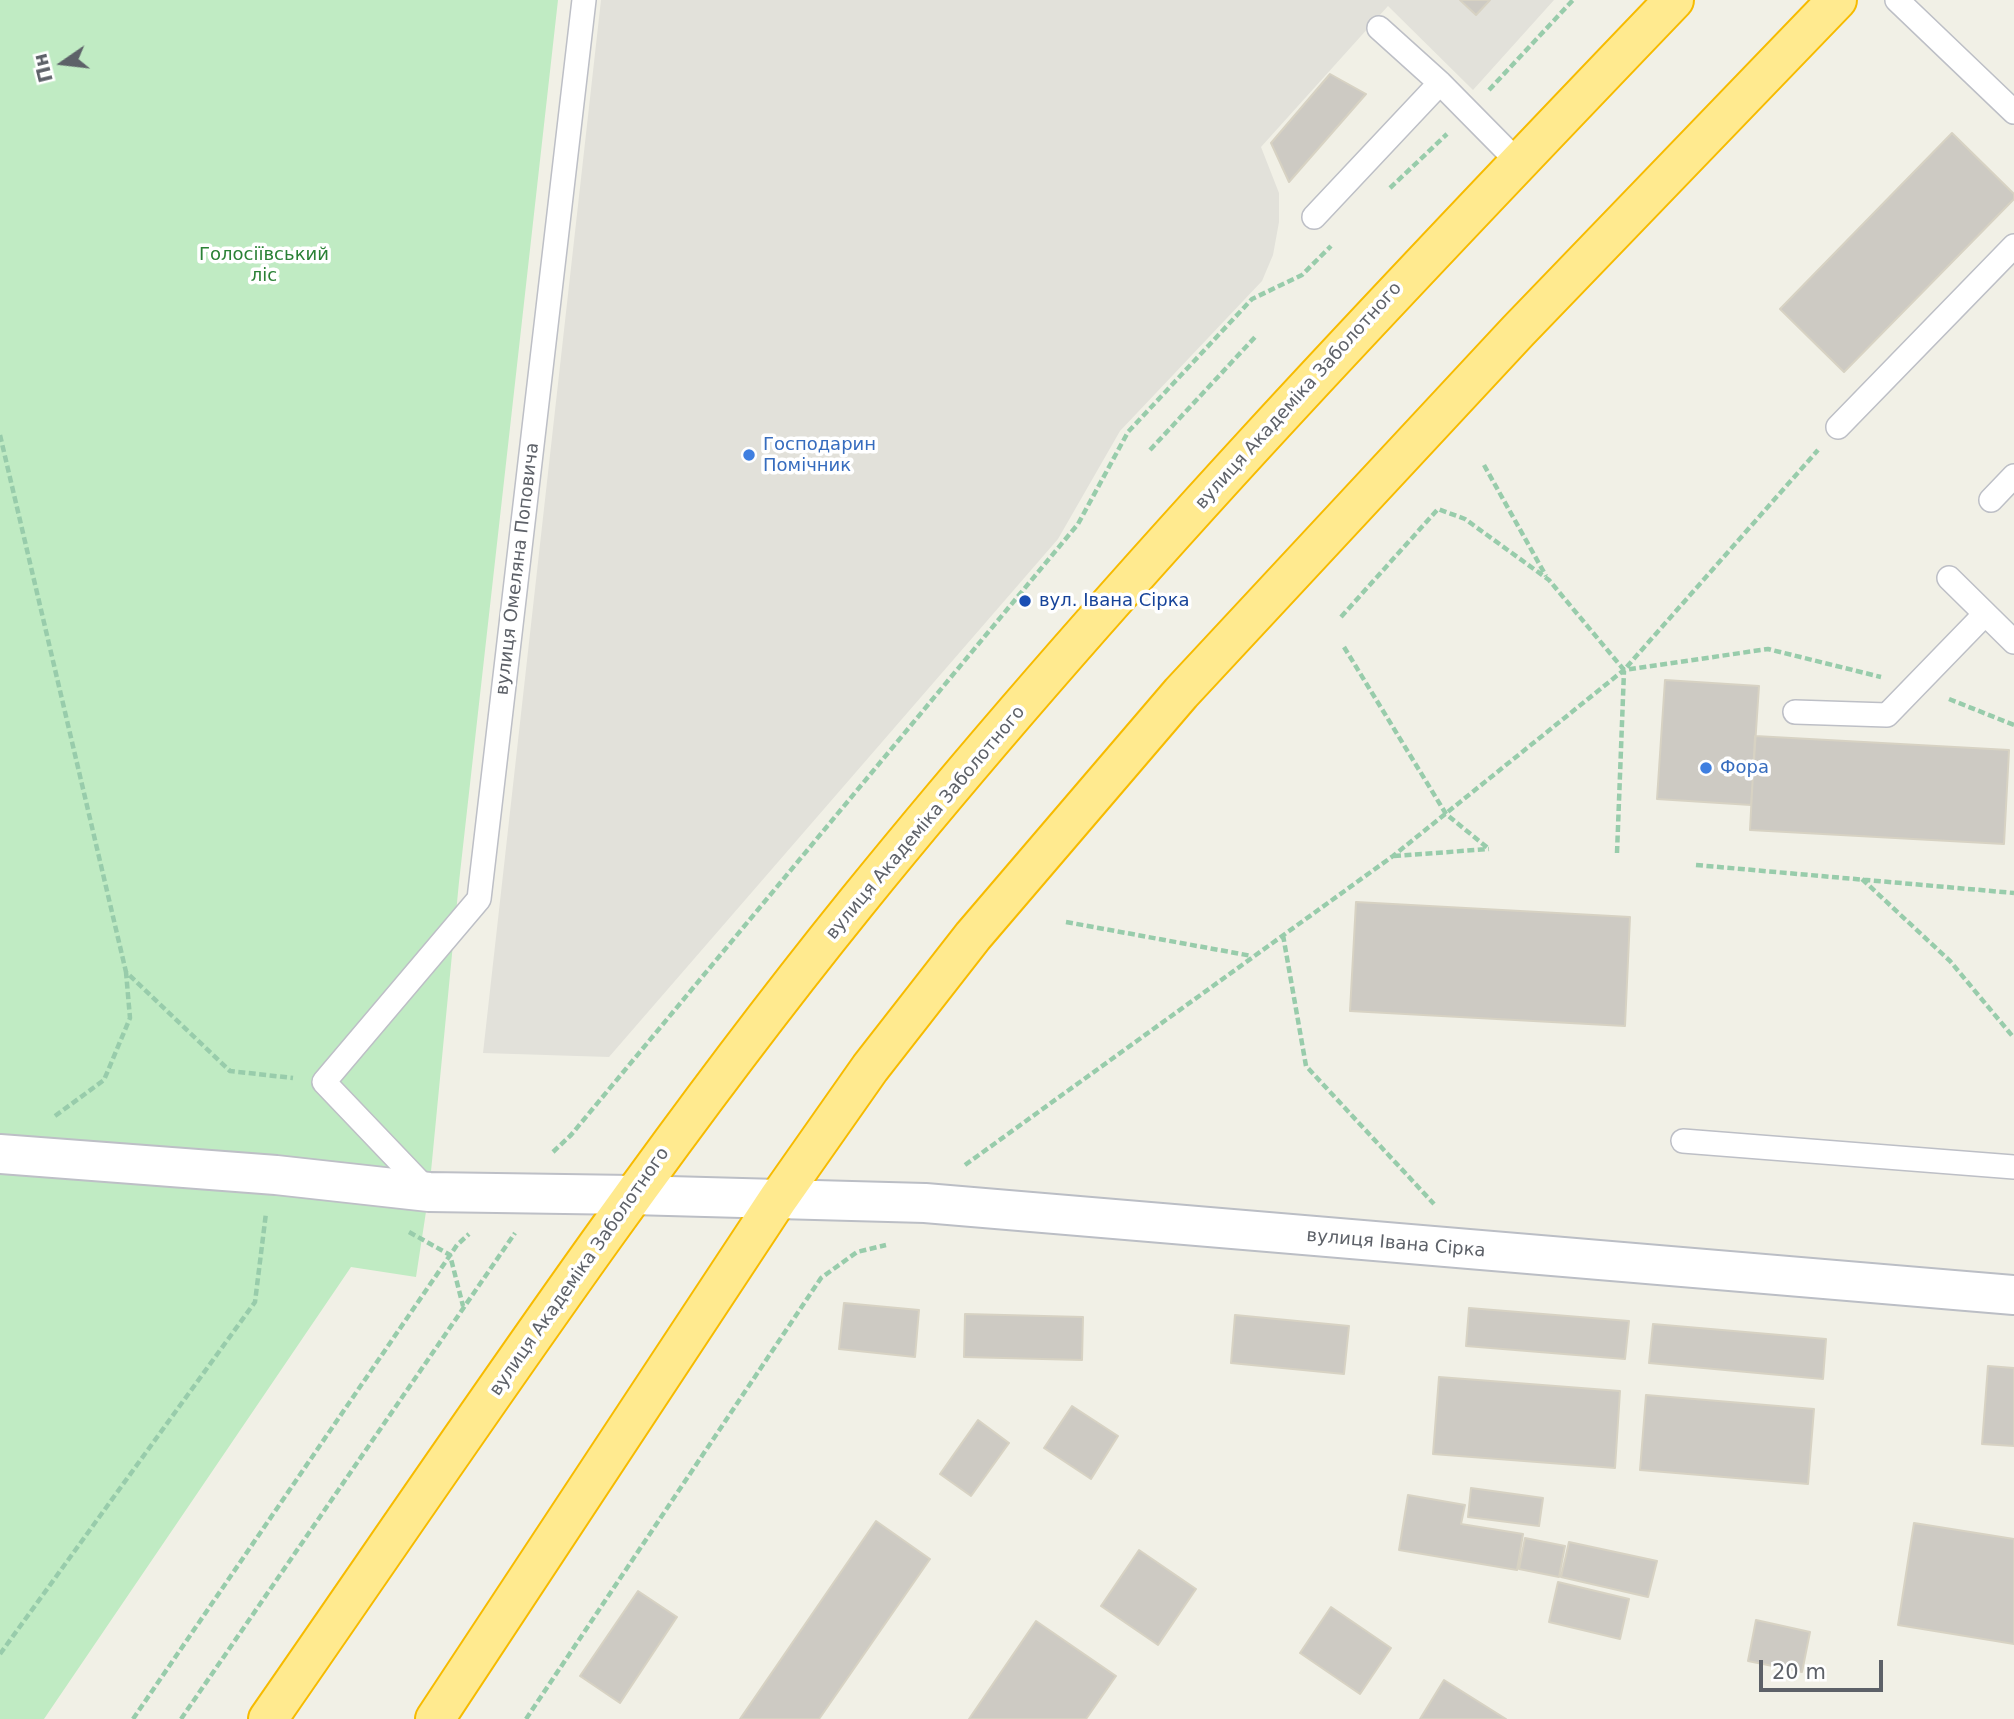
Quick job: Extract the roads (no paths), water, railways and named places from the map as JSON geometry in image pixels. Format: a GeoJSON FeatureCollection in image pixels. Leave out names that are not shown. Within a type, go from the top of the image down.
{"type":"FeatureCollection","features":[{"type":"Feature","properties":{"kind":"highway","name":"вулиця Академіка Заболотного"},"geometry":{"type":"LineString","coordinates":[[268,1719],[632,1195],[856,904],[1083,635],[1304,388],[1674,0]]}},
{"type":"Feature","properties":{"kind":"highway"},"geometry":{"type":"LineString","coordinates":[[435,1719],[778,1199],[870,1068],[974,936],[1181,693],[1518,331],[1837,0]]}},
{"type":"Feature","properties":{"kind":"street","name":"вулиця Івана Сірка"},"geometry":{"type":"LineString","coordinates":[[3,1154],[276,1175],[429,1192],[925,1203],[1478,1252],[2014,1295]]}},
{"type":"Feature","properties":{"kind":"lane","name":"вулиця Омеляна Поповича"},"geometry":{"type":"LineString","coordinates":[[429,1192],[324,1082],[480,899],[584,0]]}},
{"type":"Feature","properties":{"kind":"lane"},"geometry":{"type":"LineString","coordinates":[[1897,0],[2014,113]]}},
{"type":"Feature","properties":{"kind":"lane"},"geometry":{"type":"LineString","coordinates":[[1379,28],[1440,83],[1518,162]]}},
{"type":"Feature","properties":{"kind":"lane"},"geometry":{"type":"LineString","coordinates":[[1314,217],[1440,83]]}},
{"type":"Feature","properties":{"kind":"lane"},"geometry":{"type":"LineString","coordinates":[[1838,427],[2014,246]]}},
{"type":"Feature","properties":{"kind":"lane"},"geometry":{"type":"LineString","coordinates":[[1991,499],[2014,476]]}},
{"type":"Feature","properties":{"kind":"lane"},"geometry":{"type":"LineString","coordinates":[[1949,578],[2014,642]]}},
{"type":"Feature","properties":{"kind":"lane"},"geometry":{"type":"LineString","coordinates":[[1795,712],[1887,715],[1985,614]]}},
{"type":"Feature","properties":{"kind":"lane"},"geometry":{"type":"LineString","coordinates":[[1683,1141],[2014,1167]]}},
{"type":"Feature","properties":{"kind":"place","name":"Господарин Помічник"},"geometry":{"type":"Point","coordinates":[749,455]}},
{"type":"Feature","properties":{"kind":"place","name":"вул. Івана Сірка"},"geometry":{"type":"Point","coordinates":[1025,601]}},
{"type":"Feature","properties":{"kind":"place","name":"Фора"},"geometry":{"type":"Point","coordinates":[1706,768]}},
{"type":"Feature","properties":{"kind":"park label","name":"Голосіївський ліс"},"geometry":{"type":"Point","coordinates":[264,265]}}]}
